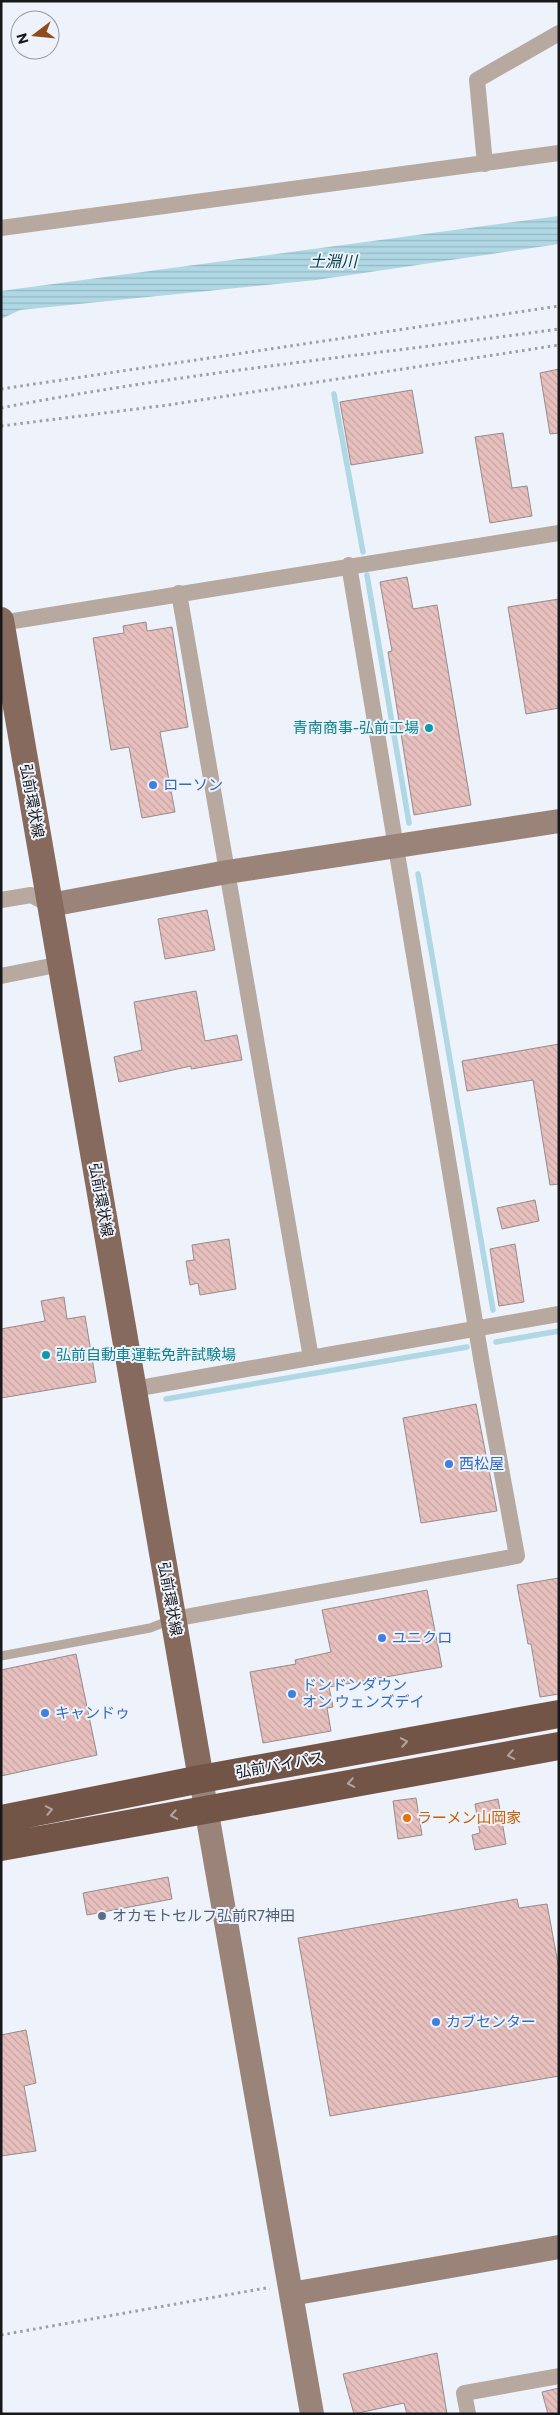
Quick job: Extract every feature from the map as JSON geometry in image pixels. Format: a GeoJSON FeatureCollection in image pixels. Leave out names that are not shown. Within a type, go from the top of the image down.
{"type":"FeatureCollection","features":[{"type":"Feature","properties":{"kind":"highway","name":"弘前バイパス"},"geometry":{"type":"LineString","coordinates":[[1,1819],[202,1779],[559,1714]]}},
{"type":"Feature","properties":{"kind":"highway","name":"弘前バイパス"},"geometry":{"type":"LineString","coordinates":[[1,1847],[559,1746]]}},
{"type":"Feature","properties":{"kind":"main road","name":"弘前環状線"},"geometry":{"type":"LineString","coordinates":[[1,622],[202,1779]]}},
{"type":"Feature","properties":{"kind":"street"},"geometry":{"type":"LineString","coordinates":[[486,164],[477,80],[559,33]]}},
{"type":"Feature","properties":{"kind":"street"},"geometry":{"type":"LineString","coordinates":[[1,228],[559,153]]}},
{"type":"Feature","properties":{"kind":"street"},"geometry":{"type":"LineString","coordinates":[[1,622],[559,533]]}},
{"type":"Feature","properties":{"kind":"street"},"geometry":{"type":"LineString","coordinates":[[174,1618],[517,1556],[349,566]]}},
{"type":"Feature","properties":{"kind":"street"},"geometry":{"type":"LineString","coordinates":[[179,593],[311,1358]]}},
{"type":"Feature","properties":{"kind":"street"},"geometry":{"type":"LineString","coordinates":[[1,900],[31,895],[50,905],[227,872],[559,822]]}},
{"type":"Feature","properties":{"kind":"street"},"geometry":{"type":"LineString","coordinates":[[1,976],[61,964]]}},
{"type":"Feature","properties":{"kind":"street"},"geometry":{"type":"LineString","coordinates":[[134,1389],[559,1314]]}},
{"type":"Feature","properties":{"kind":"street"},"geometry":{"type":"LineString","coordinates":[[202,1779],[312,2414]]}},
{"type":"Feature","properties":{"kind":"street"},"geometry":{"type":"LineString","coordinates":[[290,2294],[559,2246]]}},
{"type":"Feature","properties":{"kind":"street"},"geometry":{"type":"LineString","coordinates":[[468,2414],[464,2393],[559,2376]]}},
{"type":"Feature","properties":{"kind":"lane"},"geometry":{"type":"LineString","coordinates":[[1,1656],[150,1628],[174,1618]]}},
{"type":"Feature","properties":{"kind":"path"},"geometry":{"type":"LineString","coordinates":[[1,389],[559,306]]}},
{"type":"Feature","properties":{"kind":"path"},"geometry":{"type":"LineString","coordinates":[[1,408],[74,394],[311,360],[559,329]]}},
{"type":"Feature","properties":{"kind":"path"},"geometry":{"type":"LineString","coordinates":[[1,426],[168,405],[559,344]]}},
{"type":"Feature","properties":{"kind":"path"},"geometry":{"type":"LineString","coordinates":[[1,2335],[266,2288],[290,2294]]}},
{"type":"Feature","properties":{"kind":"water","name":"土淵川"},"geometry":{"type":"Polygon","coordinates":[[[559,216],[559,244],[316,280],[20,310],[1,319],[1,291],[559,216]]]}},
{"type":"Feature","properties":{"kind":"building"},"geometry":{"type":"Polygon","coordinates":[[[559,369],[559,433],[550,434],[540,373],[559,369]]]}},
{"type":"Feature","properties":{"kind":"building"},"geometry":{"type":"Polygon","coordinates":[[[412,390],[423,453],[351,465],[340,402],[412,390]]]}},
{"type":"Feature","properties":{"kind":"building"},"geometry":{"type":"Polygon","coordinates":[[[503,433],[512,488],[527,486],[532,516],[490,523],[475,437],[503,433]]]}},
{"type":"Feature","properties":{"kind":"building","name":"青南商事-弘前工場"},"geometry":{"type":"Polygon","coordinates":[[[407,577],[413,609],[437,605],[471,805],[414,815],[388,652],[392,651],[380,582],[407,577]]]}},
{"type":"Feature","properties":{"kind":"building"},"geometry":{"type":"Polygon","coordinates":[[[559,599],[559,708],[526,714],[508,607],[559,599]]]}},
{"type":"Feature","properties":{"kind":"building"},"geometry":{"type":"Polygon","coordinates":[[[146,622],[147,631],[172,627],[188,727],[160,732],[175,812],[142,818],[129,747],[111,750],[93,638],[124,633],[123,626],[146,622]]]}},
{"type":"Feature","properties":{"kind":"building"},"geometry":{"type":"Polygon","coordinates":[[[207,910],[215,950],[165,959],[158,919],[207,910]]]}},
{"type":"Feature","properties":{"kind":"building"},"geometry":{"type":"Polygon","coordinates":[[[196,991],[205,1041],[237,1035],[242,1060],[191,1069],[191,1066],[119,1082],[114,1057],[142,1050],[134,1002],[196,991]]]}},
{"type":"Feature","properties":{"kind":"building"},"geometry":{"type":"Polygon","coordinates":[[[559,1044],[559,1184],[550,1185],[533,1080],[467,1091],[462,1061],[559,1044]]]}},
{"type":"Feature","properties":{"kind":"building"},"geometry":{"type":"Polygon","coordinates":[[[535,1200],[539,1221],[502,1229],[497,1208],[535,1200]]]}},
{"type":"Feature","properties":{"kind":"building"},"geometry":{"type":"Polygon","coordinates":[[[229,1239],[236,1289],[200,1295],[198,1283],[190,1285],[186,1261],[194,1260],[192,1245],[229,1239]]]}},
{"type":"Feature","properties":{"kind":"building"},"geometry":{"type":"Polygon","coordinates":[[[515,1244],[524,1302],[499,1306],[490,1249],[515,1244]]]}},
{"type":"Feature","properties":{"kind":"building","name":"弘前自動車運転免許試験場"},"geometry":{"type":"Polygon","coordinates":[[[64,1297],[67,1319],[85,1316],[96,1382],[1,1398],[1,1329],[45,1321],[41,1301],[64,1297]]]}},
{"type":"Feature","properties":{"kind":"building","name":"西松屋"},"geometry":{"type":"Polygon","coordinates":[[[476,1404],[497,1511],[421,1523],[403,1418],[476,1404]]]}},
{"type":"Feature","properties":{"kind":"building"},"geometry":{"type":"Polygon","coordinates":[[[559,1578],[559,1694],[540,1697],[531,1644],[528,1644],[517,1585],[559,1578]]]}},
{"type":"Feature","properties":{"kind":"building"},"geometry":{"type":"Polygon","coordinates":[[[427,1590],[442,1667],[329,1687],[333,1707],[327,1708],[331,1731],[263,1743],[250,1672],[296,1664],[295,1660],[331,1652],[322,1610],[427,1590]]]}},
{"type":"Feature","properties":{"kind":"building","name":"キャンドゥ"},"geometry":{"type":"Polygon","coordinates":[[[76,1654],[97,1755],[1,1776],[1,1670],[76,1654]]]}},
{"type":"Feature","properties":{"kind":"building","name":"ラーメン山岡家"},"geometry":{"type":"Polygon","coordinates":[[[416,1798],[422,1835],[398,1839],[393,1801],[416,1798]]]}},
{"type":"Feature","properties":{"kind":"building"},"geometry":{"type":"Polygon","coordinates":[[[498,1799],[506,1844],[475,1850],[472,1835],[480,1833],[475,1804],[498,1799]]]}},
{"type":"Feature","properties":{"kind":"building"},"geometry":{"type":"Polygon","coordinates":[[[168,1877],[172,1899],[87,1915],[83,1893],[168,1877]]]}},
{"type":"Feature","properties":{"kind":"building","name":"カブセンター"},"geometry":{"type":"Polygon","coordinates":[[[517,1899],[519,1908],[547,1904],[559,1969],[559,2076],[330,2116],[298,1938],[517,1899]]]}},
{"type":"Feature","properties":{"kind":"building"},"geometry":{"type":"Polygon","coordinates":[[[26,2030],[36,2083],[24,2086],[36,2151],[1,2156],[1,2035],[26,2030]]]}},
{"type":"Feature","properties":{"kind":"building"},"geometry":{"type":"Polygon","coordinates":[[[437,2353],[447,2414],[407,2414],[404,2403],[354,2414],[343,2374],[437,2353]]]}},
{"type":"Feature","properties":{"kind":"building"},"geometry":{"type":"Polygon","coordinates":[[[559,2388],[559,2414],[548,2414],[542,2392],[559,2388]]]}},
{"type":"Feature","properties":{"kind":"waterway"},"geometry":{"type":"LineString","coordinates":[[334,394],[363,552]]}},
{"type":"Feature","properties":{"kind":"waterway"},"geometry":{"type":"LineString","coordinates":[[367,575],[409,823]]}},
{"type":"Feature","properties":{"kind":"waterway"},"geometry":{"type":"LineString","coordinates":[[418,874],[493,1310]]}},
{"type":"Feature","properties":{"kind":"waterway"},"geometry":{"type":"LineString","coordinates":[[496,1342],[559,1331]]}},
{"type":"Feature","properties":{"kind":"waterway"},"geometry":{"type":"LineString","coordinates":[[166,1399],[467,1347]]}},
{"type":"Feature","properties":{"kind":"place","name":"青南商事-弘前工場"},"geometry":{"type":"Point","coordinates":[429,728]}},
{"type":"Feature","properties":{"kind":"place","name":"ローソン"},"geometry":{"type":"Point","coordinates":[153,785]}},
{"type":"Feature","properties":{"kind":"place","name":"弘前自動車運転免許試験場"},"geometry":{"type":"Point","coordinates":[46,1355]}},
{"type":"Feature","properties":{"kind":"place","name":"西松屋"},"geometry":{"type":"Point","coordinates":[449,1464]}},
{"type":"Feature","properties":{"kind":"place","name":"ユニクロ"},"geometry":{"type":"Point","coordinates":[382,1638]}},
{"type":"Feature","properties":{"kind":"place","name":"ドンドンダウン オン ウェンズデイ"},"geometry":{"type":"Point","coordinates":[292,1694]}},
{"type":"Feature","properties":{"kind":"place","name":"キャンドゥ"},"geometry":{"type":"Point","coordinates":[45,1713]}},
{"type":"Feature","properties":{"kind":"place","name":"ラーメン山岡家"},"geometry":{"type":"Point","coordinates":[407,1818]}},
{"type":"Feature","properties":{"kind":"place","name":"オカモトセルフ弘前R7神田"},"geometry":{"type":"Point","coordinates":[102,1916]}},
{"type":"Feature","properties":{"kind":"place","name":"カブセンター"},"geometry":{"type":"Point","coordinates":[436,2022]}}]}
